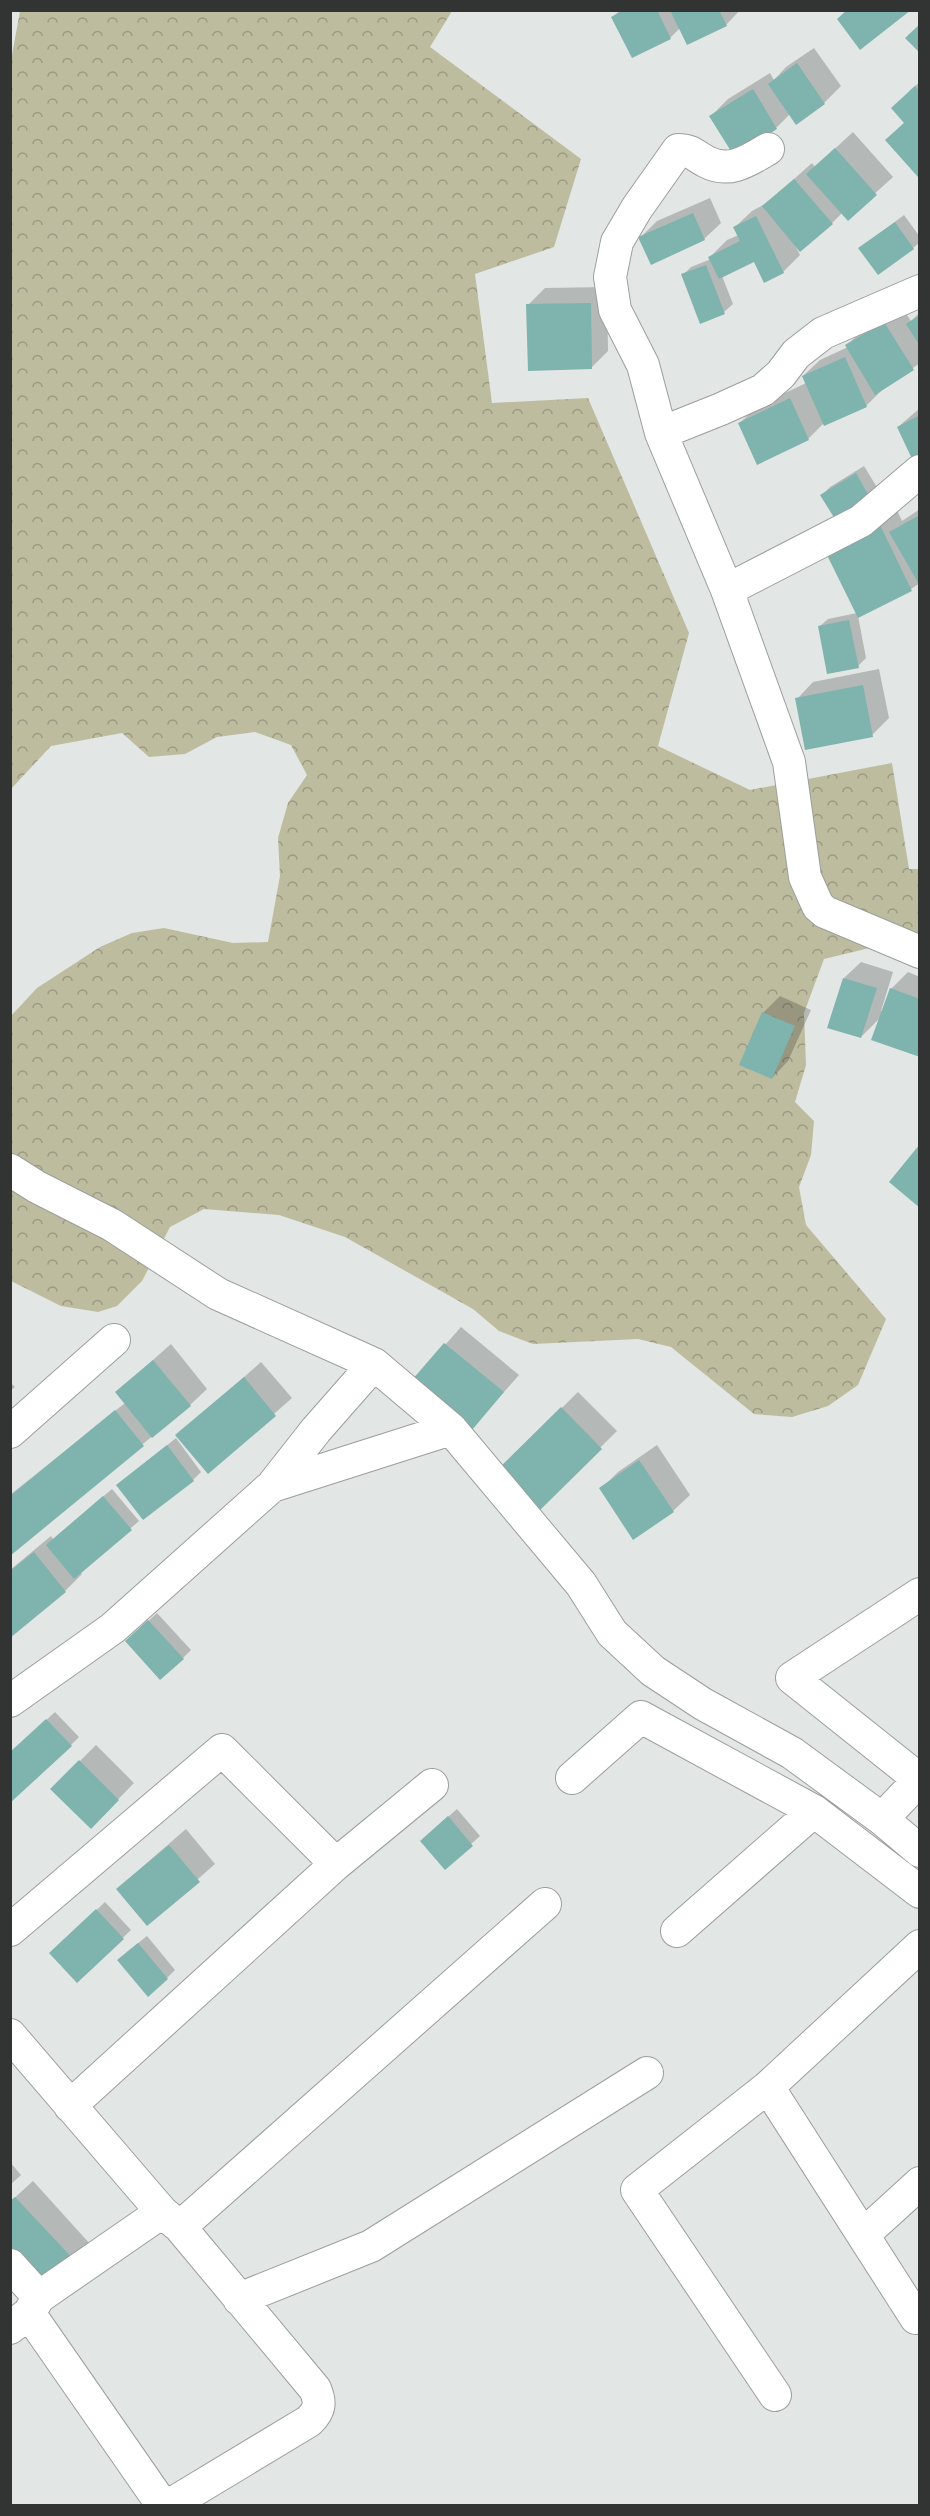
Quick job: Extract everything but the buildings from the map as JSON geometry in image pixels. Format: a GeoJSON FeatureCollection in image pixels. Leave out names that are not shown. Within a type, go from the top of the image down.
{"type":"FeatureCollection","features":[{"type":"Feature","properties":{"kind":"street"},"geometry":{"type":"LineString","coordinates":[[768,149],[730,168],[709,163],[690,150],[678,150],[637,208],[617,242],[610,277],[615,310],[643,365],[661,433],[727,590],[789,762],[805,877],[818,906],[825,912],[920,952]]}},
{"type":"Feature","properties":{"kind":"street"},"geometry":{"type":"LineString","coordinates":[[661,433],[721,410],[763,390],[781,374],[796,354],[823,333],[920,291]]}},
{"type":"Feature","properties":{"kind":"street"},"geometry":{"type":"LineString","coordinates":[[727,590],[861,521],[920,471]]}},
{"type":"Feature","properties":{"kind":"street"},"geometry":{"type":"LineString","coordinates":[[10,1170],[37,1187],[112,1225],[218,1294],[374,1364],[451,1429],[581,1584],[612,1633],[653,1671],[703,1704],[792,1753],[882,1819],[920,1851]]}},
{"type":"Feature","properties":{"kind":"street"},"geometry":{"type":"LineString","coordinates":[[10,1432],[114,1340]]}},
{"type":"Feature","properties":{"kind":"street"},"geometry":{"type":"LineString","coordinates":[[10,1701],[113,1628],[272,1486],[316,1430],[374,1364]]}},
{"type":"Feature","properties":{"kind":"street"},"geometry":{"type":"LineString","coordinates":[[272,1486],[451,1429]]}},
{"type":"Feature","properties":{"kind":"street"},"geometry":{"type":"LineString","coordinates":[[882,1819],[919,1779],[792,1678],[920,1594]]}},
{"type":"Feature","properties":{"kind":"street"},"geometry":{"type":"LineString","coordinates":[[572,1778],[641,1717],[814,1811],[920,1892]]}},
{"type":"Feature","properties":{"kind":"street"},"geometry":{"type":"LineString","coordinates":[[10,1930],[222,1750],[336,1864]]}},
{"type":"Feature","properties":{"kind":"street"},"geometry":{"type":"LineString","coordinates":[[70,2106],[336,1864],[432,1785]]}},
{"type":"Feature","properties":{"kind":"street"},"geometry":{"type":"LineString","coordinates":[[676,1931],[814,1811]]}},
{"type":"Feature","properties":{"kind":"street"},"geometry":{"type":"LineString","coordinates":[[26,2313],[171,2220],[545,1904]]}},
{"type":"Feature","properties":{"kind":"street"},"geometry":{"type":"LineString","coordinates":[[775,2395],[637,2190],[768,2087],[920,1946]]}},
{"type":"Feature","properties":{"kind":"street"},"geometry":{"type":"LineString","coordinates":[[10,2035],[315,2389],[320,2406],[309,2421],[168,2505]]}},
{"type":"Feature","properties":{"kind":"street"},"geometry":{"type":"LineString","coordinates":[[239,2299],[371,2246],[647,2073]]}},
{"type":"Feature","properties":{"kind":"street"},"geometry":{"type":"LineString","coordinates":[[768,2087],[916,2318]]}},
{"type":"Feature","properties":{"kind":"street"},"geometry":{"type":"LineString","coordinates":[[863,2235],[920,2182]]}},
{"type":"Feature","properties":{"kind":"street"},"geometry":{"type":"LineString","coordinates":[[10,2265],[26,2313],[163,2505]]}},
{"type":"Feature","properties":{"kind":"green space"},"geometry":{"type":"Polygon","coordinates":[[[20,11],[452,11],[430,47],[581,159],[554,247],[475,274],[492,403],[588,398],[689,633],[658,746],[750,790],[892,763],[909,869],[919,869],[919,936],[824,959],[804,1013],[806,1065],[795,1102],[814,1121],[811,1155],[799,1187],[806,1225],[886,1319],[858,1385],[828,1406],[792,1417],[754,1414],[671,1347],[638,1339],[533,1344],[499,1331],[473,1309],[345,1237],[279,1215],[204,1209],[170,1227],[142,1281],[117,1306],[98,1312],[61,1306],[11,1281],[10,1017],[37,988],[100,947],[132,933],[164,928],[233,943],[268,942],[280,876],[278,838],[288,803],[307,775],[291,745],[255,732],[217,737],[185,754],[149,757],[122,733],[51,746],[11,789],[10,66],[20,11]]]}}]}
